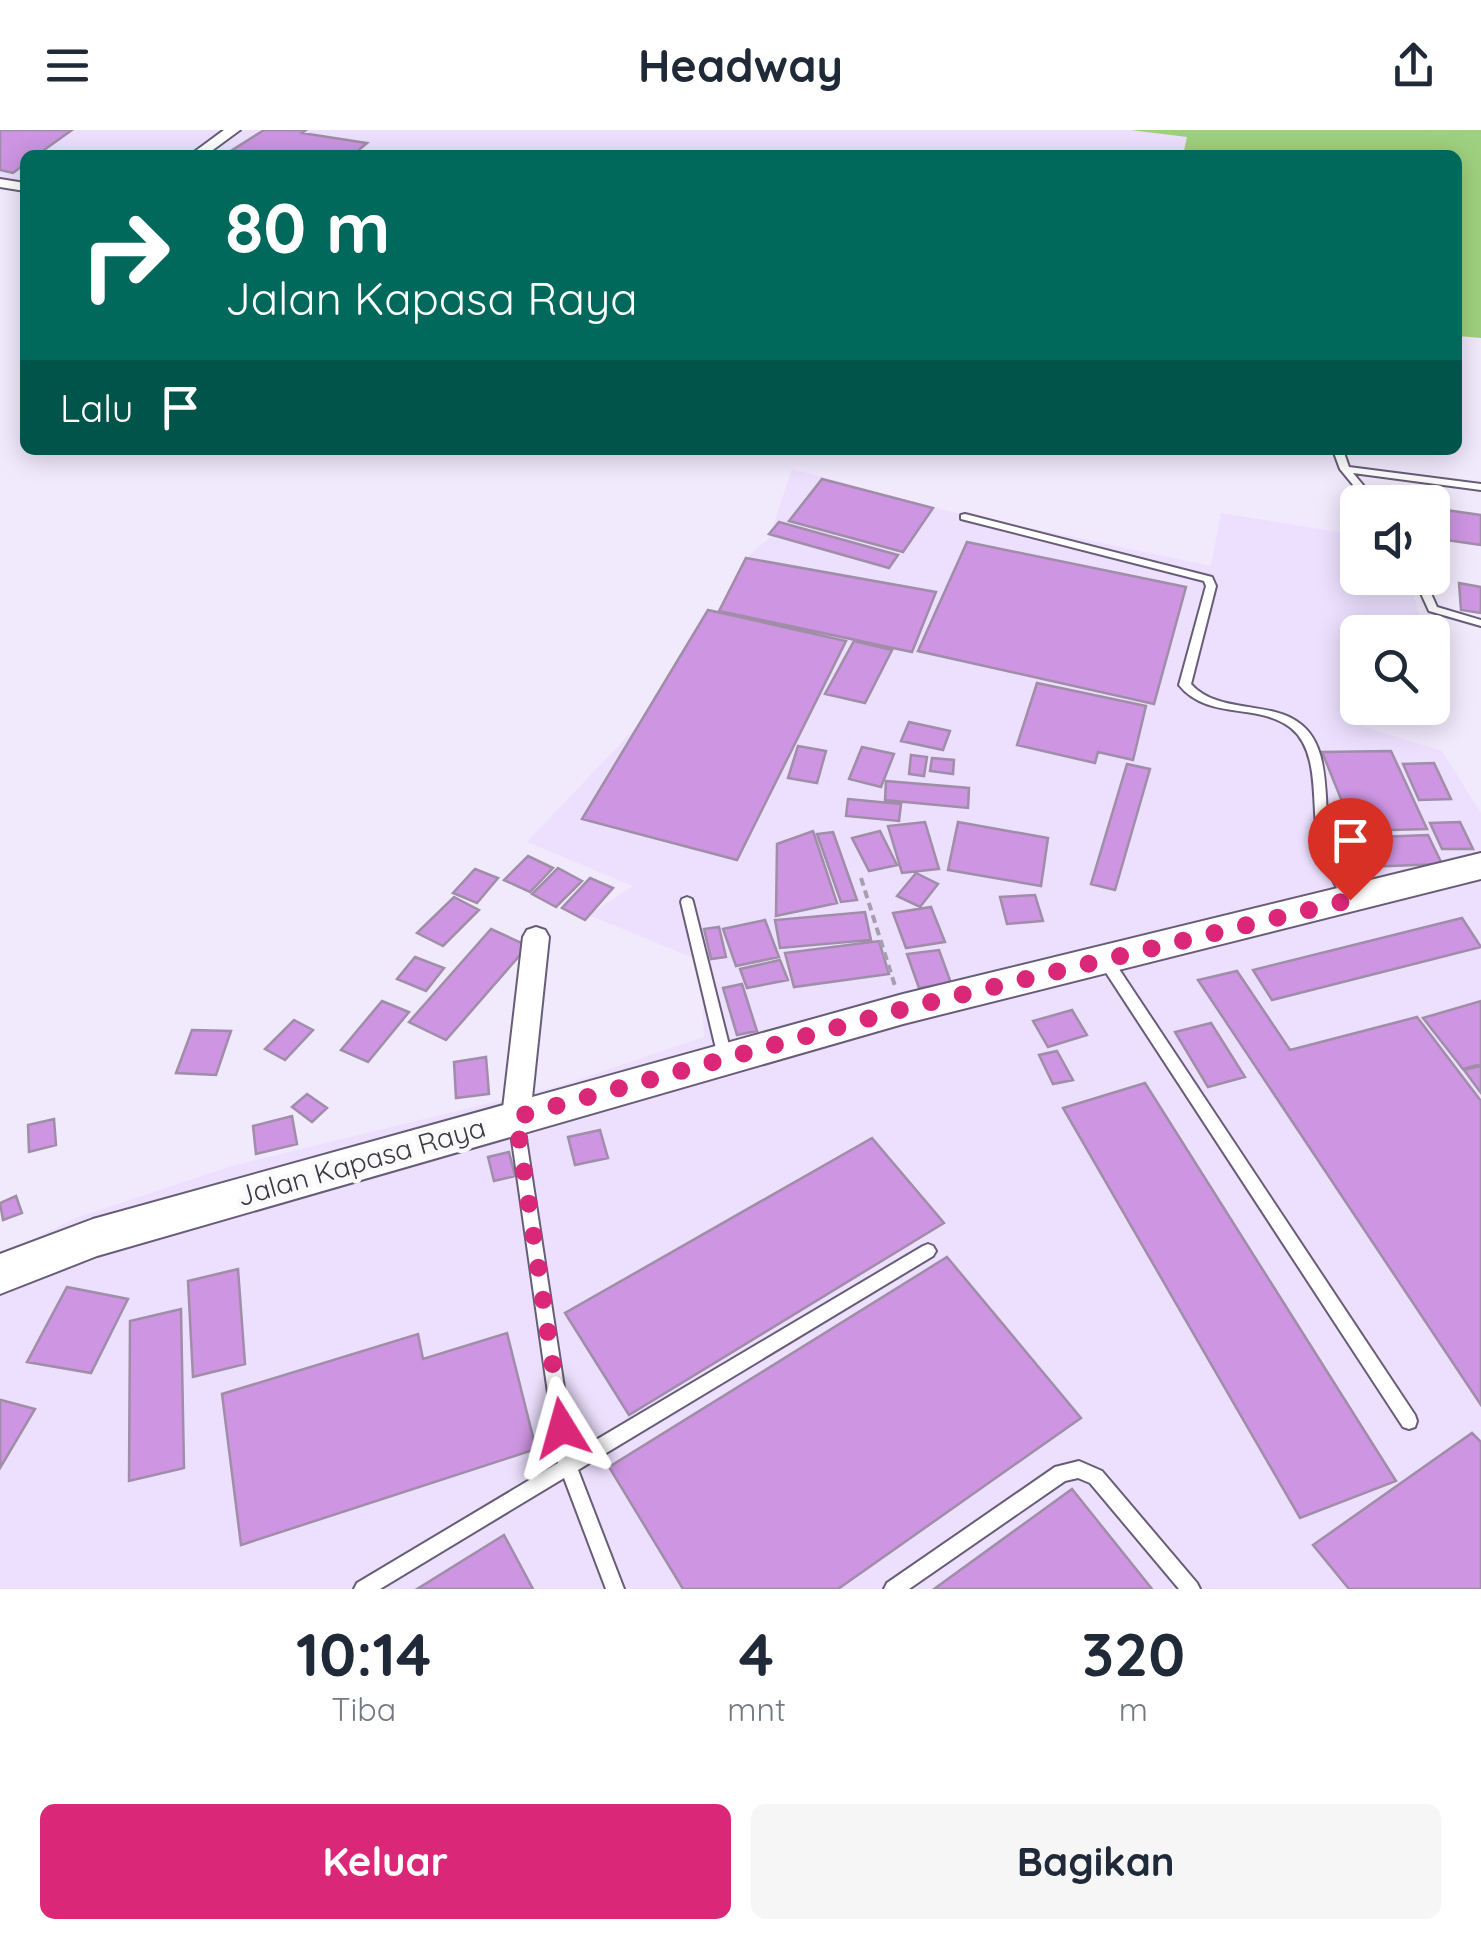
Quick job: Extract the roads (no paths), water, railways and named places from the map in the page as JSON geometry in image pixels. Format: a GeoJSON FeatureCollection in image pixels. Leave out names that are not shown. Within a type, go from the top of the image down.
{"type":"FeatureCollection","features":[{"type":"Feature","properties":{"kind":"main road","name":"Jalan Kapasa Raya"},"geometry":{"type":"LineString","coordinates":[[0,1274],[93,1238],[725,1058],[903,1009],[1481,866]]}},
{"type":"Feature","properties":{"kind":"street"},"geometry":{"type":"LineString","coordinates":[[204,150],[233,130]]}},
{"type":"Feature","properties":{"kind":"street"},"geometry":{"type":"LineString","coordinates":[[516,1117],[536,937]]}},
{"type":"Feature","properties":{"kind":"lane"},"geometry":{"type":"LineString","coordinates":[[1340,455],[1359,485]]}},
{"type":"Feature","properties":{"kind":"lane"},"geometry":{"type":"LineString","coordinates":[[1346,469],[1481,488]]}},
{"type":"Feature","properties":{"kind":"lane"},"geometry":{"type":"LineString","coordinates":[[965,517],[1208,579],[1211,586],[1185,686],[1198,698],[1272,714],[1293,722],[1304,732],[1315,762],[1327,850],[1350,900]]}},
{"type":"Feature","properties":{"kind":"lane"},"geometry":{"type":"LineString","coordinates":[[1427,595],[1433,609],[1481,623]]}},
{"type":"Feature","properties":{"kind":"lane"},"geometry":{"type":"LineString","coordinates":[[686,902],[725,1058]]}},
{"type":"Feature","properties":{"kind":"lane"},"geometry":{"type":"LineString","coordinates":[[1104,958],[1409,1421]]}},
{"type":"Feature","properties":{"kind":"lane"},"geometry":{"type":"LineString","coordinates":[[516,1117],[567,1464],[615,1589]]}},
{"type":"Feature","properties":{"kind":"lane"},"geometry":{"type":"LineString","coordinates":[[364,1589],[928,1250]]}},
{"type":"Feature","properties":{"kind":"lane"},"geometry":{"type":"LineString","coordinates":[[893,1589],[1061,1473],[1079,1469],[1096,1477],[1191,1589]]}}]}
